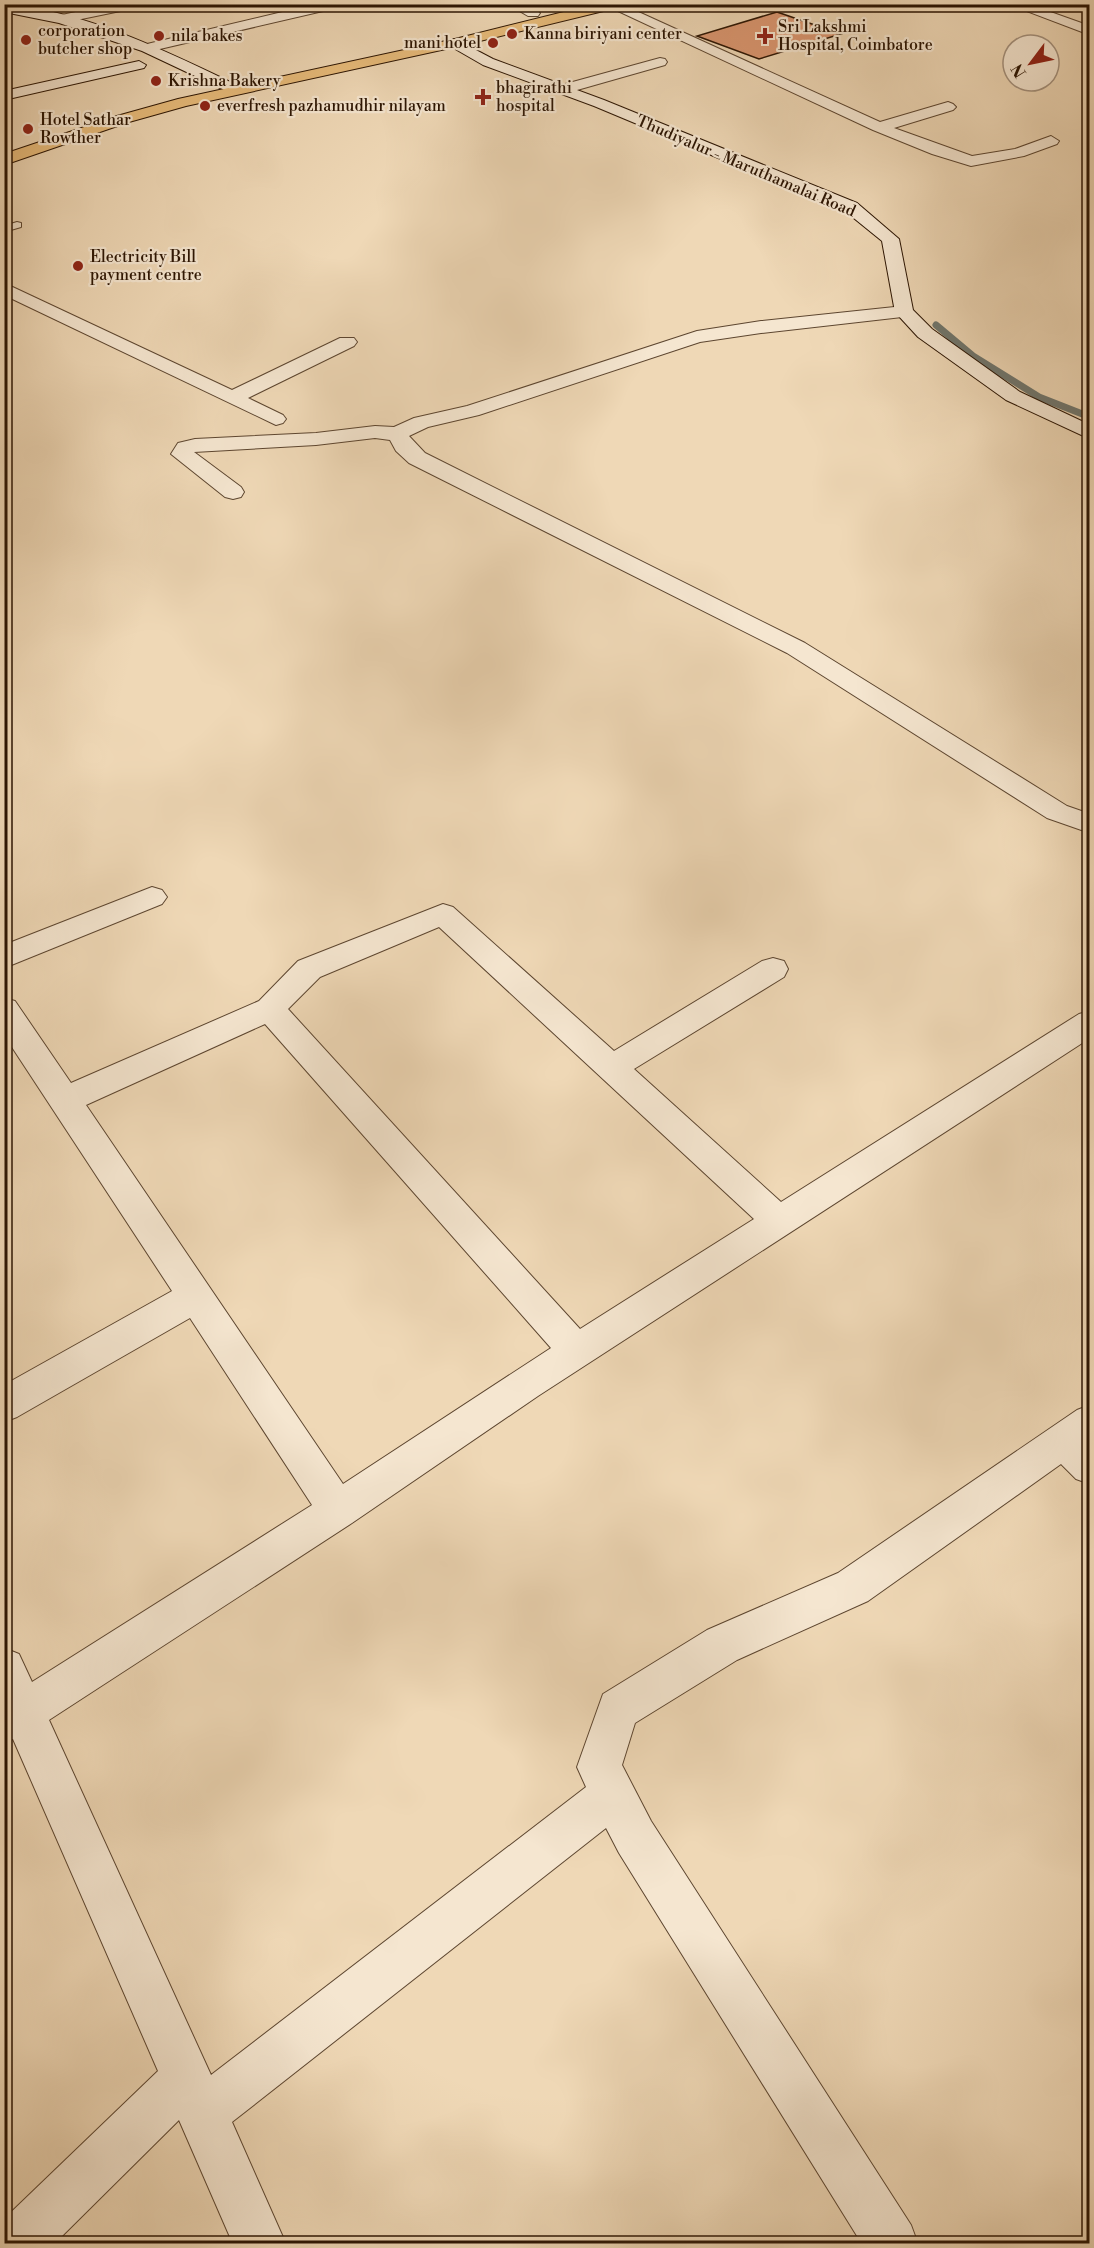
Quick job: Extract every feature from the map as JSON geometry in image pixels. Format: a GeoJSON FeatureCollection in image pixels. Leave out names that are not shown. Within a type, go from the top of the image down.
{"type":"FeatureCollection","features":[{"type":"Feature","properties":{"kind":"highway"},"geometry":{"type":"LineString","coordinates":[[230,87],[565,4]]}},
{"type":"Feature","properties":{"kind":"highway"},"geometry":{"type":"LineString","coordinates":[[4,148],[119,110],[198,90],[230,87],[455,42],[611,5]]}},
{"type":"Feature","properties":{"kind":"highway"},"geometry":{"type":"LineString","coordinates":[[4,160],[123,119],[198,90]]}},
{"type":"Feature","properties":{"kind":"street"},"geometry":{"type":"LineString","coordinates":[[4,19],[26,27],[56,18],[135,4]]}},
{"type":"Feature","properties":{"kind":"street"},"geometry":{"type":"LineString","coordinates":[[147,48],[336,4]]}},
{"type":"Feature","properties":{"kind":"street"},"geometry":{"type":"LineString","coordinates":[[514,4],[533,12]]}},
{"type":"Feature","properties":{"kind":"street"},"geometry":{"type":"LineString","coordinates":[[1014,4],[1089,31]]}},
{"type":"Feature","properties":{"kind":"street"},"geometry":{"type":"LineString","coordinates":[[611,5],[879,127],[938,151],[971,161],[1018,153],[1051,141]]}},
{"type":"Feature","properties":{"kind":"street"},"geometry":{"type":"LineString","coordinates":[[4,8],[56,18],[147,48],[230,87]]}},
{"type":"Feature","properties":{"kind":"street","name":"Thudiyalur - Maruthamalai Road"},"geometry":{"type":"LineString","coordinates":[[455,42],[488,62],[563,89],[852,207],[890,239],[904,312]]}},
{"type":"Feature","properties":{"kind":"street"},"geometry":{"type":"LineString","coordinates":[[116,57],[154,72]]}},
{"type":"Feature","properties":{"kind":"street"},"geometry":{"type":"LineString","coordinates":[[563,89],[660,62]]}},
{"type":"Feature","properties":{"kind":"street"},"geometry":{"type":"LineString","coordinates":[[4,96],[139,65]]}},
{"type":"Feature","properties":{"kind":"street"},"geometry":{"type":"LineString","coordinates":[[879,127],[948,107]]}},
{"type":"Feature","properties":{"kind":"street"},"geometry":{"type":"LineString","coordinates":[[4,288],[276,419]]}},
{"type":"Feature","properties":{"kind":"street"},"geometry":{"type":"LineString","coordinates":[[233,492],[182,454],[186,448],[195,445],[315,439],[375,432],[397,434],[421,422],[472,411],[697,337],[761,327],[904,312],[934,340],[1013,396],[1089,433]]}},
{"type":"Feature","properties":{"kind":"street"},"geometry":{"type":"LineString","coordinates":[[232,398],[347,342]]}},
{"type":"Feature","properties":{"kind":"street"},"geometry":{"type":"LineString","coordinates":[[397,434],[404,446],[417,458],[796,648],[1057,812],[1089,824]]}},
{"type":"Feature","properties":{"kind":"street"},"geometry":{"type":"LineString","coordinates":[[4,957],[152,897]]}},
{"type":"Feature","properties":{"kind":"street"},"geometry":{"type":"LineString","coordinates":[[65,1100],[270,1009],[309,969],[443,914],[779,1221]]}},
{"type":"Feature","properties":{"kind":"street"},"geometry":{"type":"LineString","coordinates":[[611,1068],[773,969]]}},
{"type":"Feature","properties":{"kind":"street"},"geometry":{"type":"LineString","coordinates":[[4,1009],[338,1510]]}},
{"type":"Feature","properties":{"kind":"street"},"geometry":{"type":"LineString","coordinates":[[270,1009],[577,1351]]}},
{"type":"Feature","properties":{"kind":"street"},"geometry":{"type":"LineString","coordinates":[[15,1716],[338,1510],[577,1351],[1089,1022]]}},
{"type":"Feature","properties":{"kind":"street"},"geometry":{"type":"LineString","coordinates":[[4,1405],[196,1296]]}},
{"type":"Feature","properties":{"kind":"street"},"geometry":{"type":"LineString","coordinates":[[892,2244],[635,1837],[599,1767],[618,1709],[722,1645],[853,1587],[1080,1443]]}},
{"type":"Feature","properties":{"kind":"street"},"geometry":{"type":"LineString","coordinates":[[4,1669],[15,1716],[195,2095],[260,2244]]}},
{"type":"Feature","properties":{"kind":"street"},"geometry":{"type":"LineString","coordinates":[[16,2244],[195,2095],[613,1794]]}},
{"type":"Feature","properties":{"kind":"lane"},"geometry":{"type":"LineString","coordinates":[[4,230],[17,225]]}},
{"type":"Feature","properties":{"kind":"building"},"geometry":{"type":"Polygon","coordinates":[[[777,12],[841,34],[759,59],[697,36],[777,12]]]}},
{"type":"Feature","properties":{"kind":"waterway"},"geometry":{"type":"LineString","coordinates":[[936,325],[973,356],[1039,397],[1090,417]]}},
{"type":"Feature","properties":{"kind":"place","name":"Kanna biriyani center"},"geometry":{"type":"Point","coordinates":[512,34]}},
{"type":"Feature","properties":{"kind":"place","name":"nila bakes"},"geometry":{"type":"Point","coordinates":[159,36]}},
{"type":"Feature","properties":{"kind":"place","name":"Sri Lakshmi Hospital, Coimbatore"},"geometry":{"type":"Point","coordinates":[765,36]}},
{"type":"Feature","properties":{"kind":"place","name":"corporation butcher shop"},"geometry":{"type":"Point","coordinates":[26,40]}},
{"type":"Feature","properties":{"kind":"place","name":"mani hotel"},"geometry":{"type":"Point","coordinates":[493,43]}},
{"type":"Feature","properties":{"kind":"place","name":"Krishna Bakery"},"geometry":{"type":"Point","coordinates":[156,81]}},
{"type":"Feature","properties":{"kind":"place","name":"bhagirathi hospital"},"geometry":{"type":"Point","coordinates":[483,97]}},
{"type":"Feature","properties":{"kind":"place","name":"everfresh pazhamudhir nilayam"},"geometry":{"type":"Point","coordinates":[205,106]}},
{"type":"Feature","properties":{"kind":"place","name":"Hotel Sathar Rowther"},"geometry":{"type":"Point","coordinates":[28,129]}},
{"type":"Feature","properties":{"kind":"place","name":"Electricity Bill payment centre"},"geometry":{"type":"Point","coordinates":[78,266]}}]}
